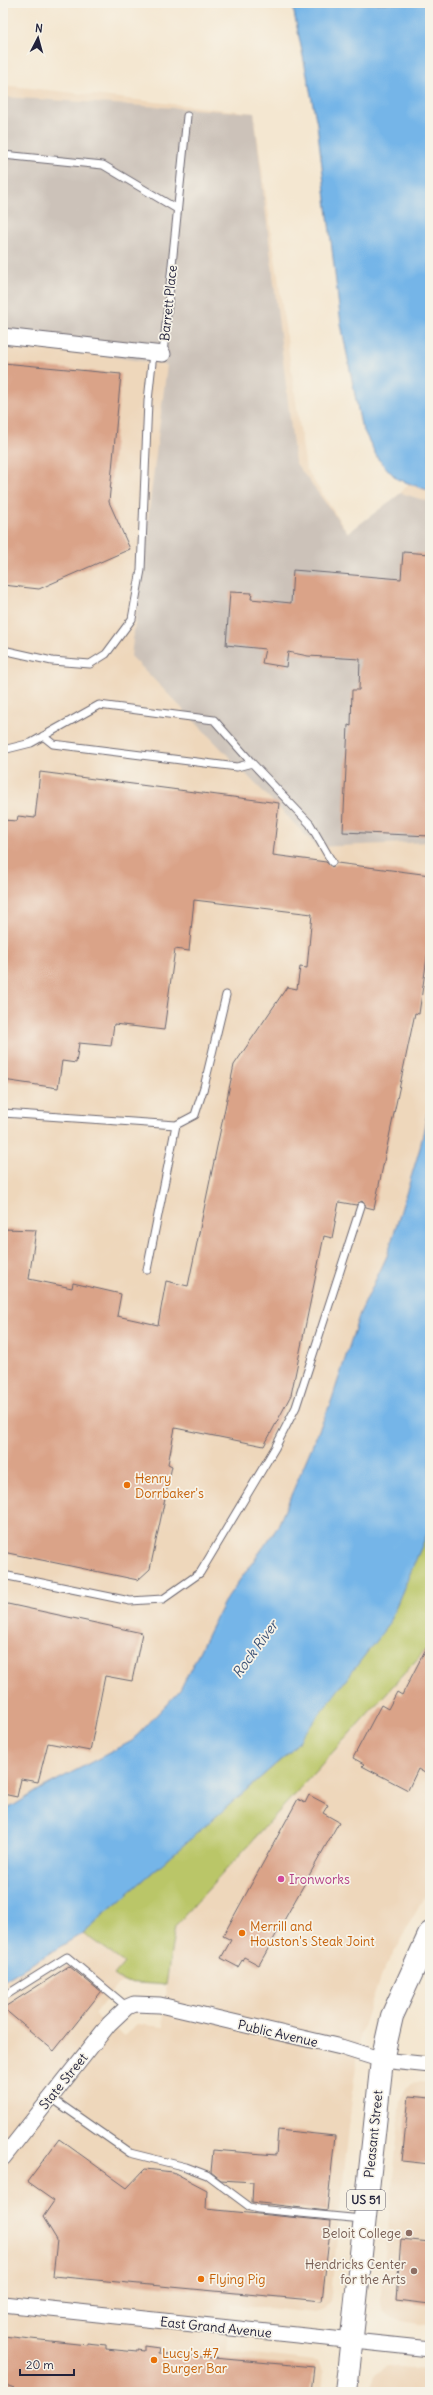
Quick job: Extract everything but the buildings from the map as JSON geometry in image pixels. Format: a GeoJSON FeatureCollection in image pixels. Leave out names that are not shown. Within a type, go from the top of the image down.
{"type":"FeatureCollection","features":[{"type":"Feature","properties":{"kind":"main road","name":"Pleasant Street"},"geometry":{"type":"LineString","coordinates":[[346,2392],[382,2060],[392,2016],[430,1933]]}},
{"type":"Feature","properties":{"kind":"street","name":"Barrett Place"},"geometry":{"type":"LineString","coordinates":[[3,336],[158,353]]}},
{"type":"Feature","properties":{"kind":"street","name":"Public Avenue"},"geometry":{"type":"LineString","coordinates":[[127,2007],[144,2004],[160,2005],[341,2047],[382,2060],[430,2065]]}},
{"type":"Feature","properties":{"kind":"street","name":"State Street"},"geometry":{"type":"LineString","coordinates":[[3,2158],[109,2024],[127,2007]]}},
{"type":"Feature","properties":{"kind":"street","name":"East Grand Avenue"},"geometry":{"type":"LineString","coordinates":[[3,2304],[430,2349]]}},
{"type":"Feature","properties":{"kind":"lane","name":"Barrett Place"},"geometry":{"type":"LineString","coordinates":[[158,353],[177,209],[187,116]]}},
{"type":"Feature","properties":{"kind":"lane"},"geometry":{"type":"LineString","coordinates":[[3,155],[103,165],[177,209]]}},
{"type":"Feature","properties":{"kind":"lane"},"geometry":{"type":"LineString","coordinates":[[3,650],[52,661],[90,664],[106,654],[132,619],[142,570],[148,401],[158,353]]}},
{"type":"Feature","properties":{"kind":"lane"},"geometry":{"type":"LineString","coordinates":[[3,750],[31,742],[99,705],[214,720],[252,763],[310,824],[332,862]]}},
{"type":"Feature","properties":{"kind":"lane"},"geometry":{"type":"LineString","coordinates":[[43,736],[53,744],[238,767],[252,763]]}},
{"type":"Feature","properties":{"kind":"lane"},"geometry":{"type":"LineString","coordinates":[[3,1113],[176,1125],[195,1115],[204,1086],[226,995]]}},
{"type":"Feature","properties":{"kind":"lane"},"geometry":{"type":"LineString","coordinates":[[147,1270],[176,1125]]}},
{"type":"Feature","properties":{"kind":"lane"},"geometry":{"type":"LineString","coordinates":[[3,1575],[130,1601],[163,1598],[200,1573],[275,1448],[296,1407],[361,1206]]}},
{"type":"Feature","properties":{"kind":"lane"},"geometry":{"type":"LineString","coordinates":[[3,1997],[67,1957],[127,2007]]}},
{"type":"Feature","properties":{"kind":"lane"},"geometry":{"type":"LineString","coordinates":[[50,2097],[130,2152],[186,2166],[207,2175],[250,2207],[364,2220]]}},
{"type":"Feature","properties":{"kind":"shaded area"},"geometry":{"type":"Polygon","coordinates":[[[3,85],[254,113],[306,469],[348,533],[376,523],[409,483],[430,491],[430,1100],[420,1148],[387,1256],[360,1313],[331,1402],[277,1528],[224,1602],[180,1690],[132,1741],[42,1788],[3,1812],[3,85]]]}},
{"type":"Feature","properties":{"kind":"shaded area"},"geometry":{"type":"Polygon","coordinates":[[[3,97],[254,113],[295,462],[348,533],[401,493],[430,502],[430,842],[317,847],[131,656],[167,365],[3,340],[3,97]]]}},
{"type":"Feature","properties":{"kind":"shaded area"},"geometry":{"type":"Polygon","coordinates":[[[430,1645],[430,1887],[381,1975],[361,2032],[354,2080],[330,2303],[324,2310],[315,2313],[230,2304],[226,2351],[316,2361],[324,2372],[322,2392],[3,2392],[3,1981],[83,1933],[125,1964],[114,1975],[124,1982],[118,1984],[94,2015],[124,2036],[137,2024],[163,2027],[166,1985],[175,1926],[430,1645]],[[258,2205],[257,2212],[296,2216],[297,2209],[258,2205]]]}},
{"type":"Feature","properties":{"kind":"shaded area","name":"Beloit College"},"geometry":{"type":"Polygon","coordinates":[[[412,2083],[430,2083],[430,2326],[391,2319],[383,2313],[380,2304],[401,2100],[405,2088],[412,2083]]]}},
{"type":"Feature","properties":{"kind":"shaded area"},"geometry":{"type":"Polygon","coordinates":[[[388,2366],[430,2369],[430,2392],[372,2392],[375,2374],[388,2366]]]}},
{"type":"Feature","properties":{"kind":"green space"},"geometry":{"type":"Polygon","coordinates":[[[430,1527],[430,1645],[175,1926],[166,1985],[124,1982],[114,1975],[124,1963],[83,1933],[292,1750],[430,1527]]]}},
{"type":"Feature","properties":{"kind":"water"},"geometry":{"type":"Polygon","coordinates":[[[292,3],[430,3],[430,491],[397,479],[378,459],[361,425],[341,324],[317,124],[292,3]]]}},
{"type":"Feature","properties":{"kind":"water","name":"Rock River"},"geometry":{"type":"Polygon","coordinates":[[[430,1100],[430,1527],[388,1625],[292,1750],[83,1933],[3,1981],[3,1812],[42,1788],[132,1741],[180,1690],[224,1602],[277,1528],[331,1402],[360,1313],[387,1256],[420,1148],[430,1100]]]}},
{"type":"Feature","properties":{"kind":"place","name":"Henry Dorrbaker's"},"geometry":{"type":"Point","coordinates":[127,1485]}},
{"type":"Feature","properties":{"kind":"place","name":"Ironworks"},"geometry":{"type":"Point","coordinates":[281,1879]}},
{"type":"Feature","properties":{"kind":"place","name":"Merrill and Houston's Steak Joint"},"geometry":{"type":"Point","coordinates":[242,1933]}},
{"type":"Feature","properties":{"kind":"place","name":"Beloit College"},"geometry":{"type":"Point","coordinates":[409,2233]}},
{"type":"Feature","properties":{"kind":"place","name":"Hendricks Center for the Arts"},"geometry":{"type":"Point","coordinates":[414,2271]}},
{"type":"Feature","properties":{"kind":"place","name":"Flying Pig"},"geometry":{"type":"Point","coordinates":[201,2279]}},
{"type":"Feature","properties":{"kind":"place","name":"Lucy's #7 Burger Bar"},"geometry":{"type":"Point","coordinates":[154,2360]}}]}
